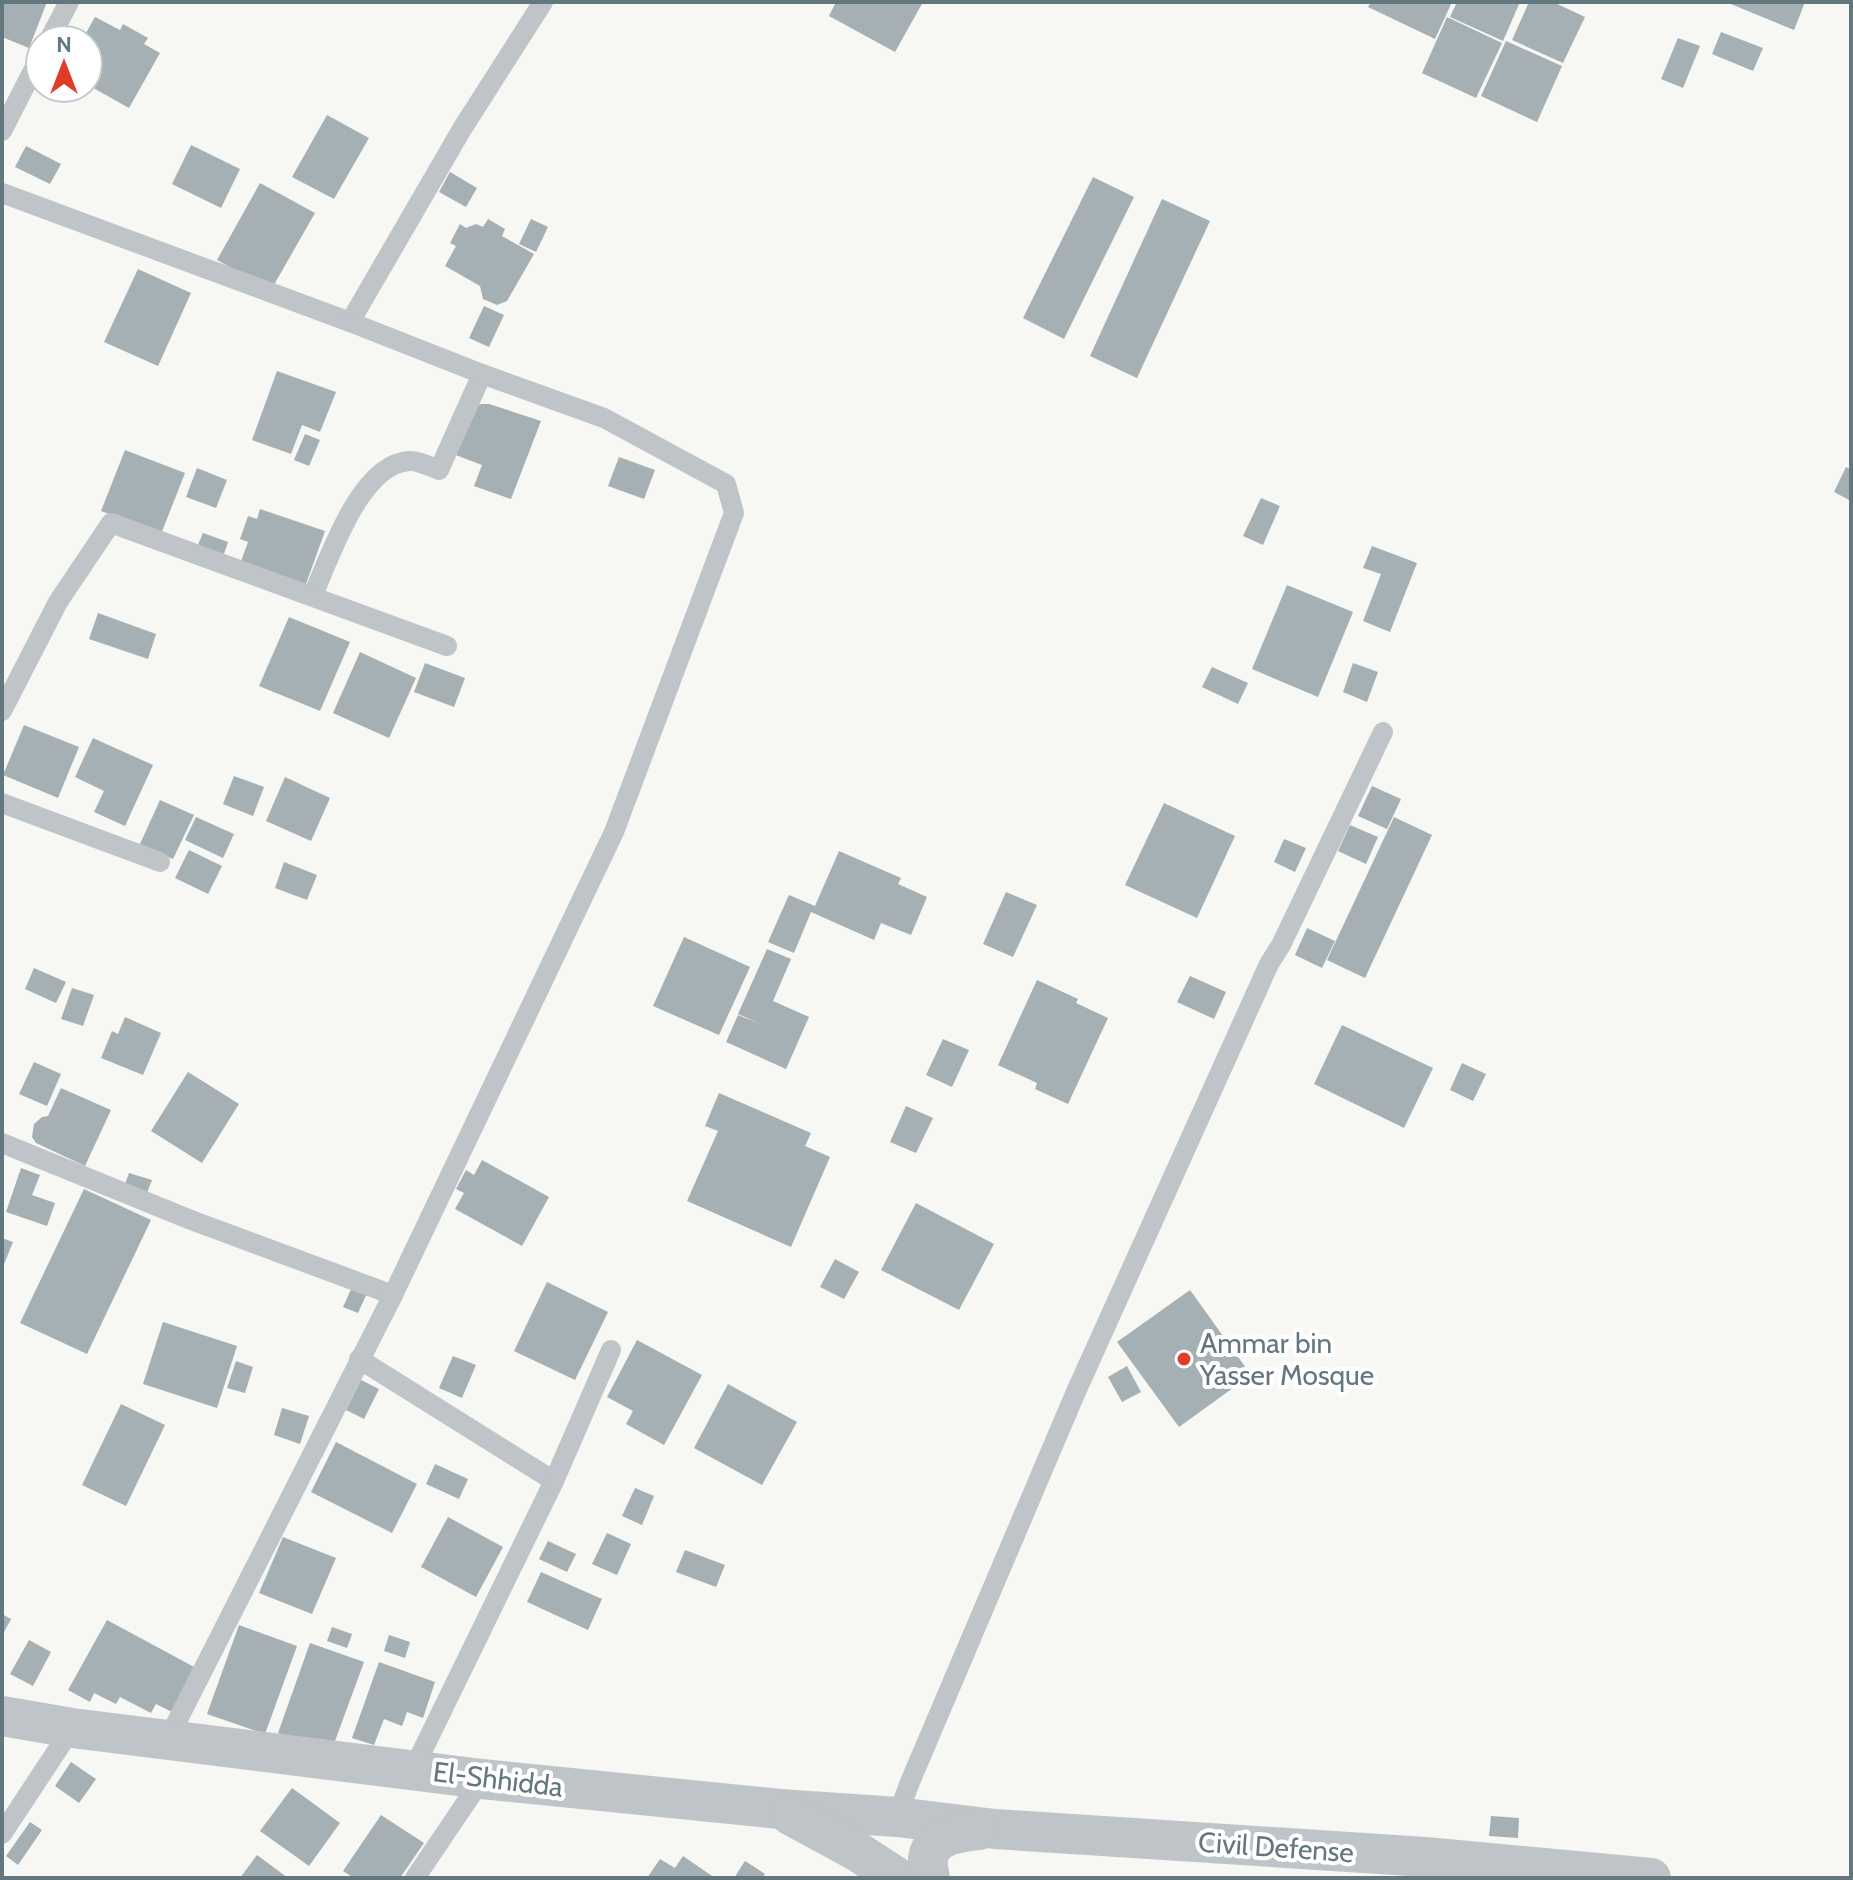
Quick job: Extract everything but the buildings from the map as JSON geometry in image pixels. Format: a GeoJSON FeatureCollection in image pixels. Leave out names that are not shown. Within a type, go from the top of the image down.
{"type":"FeatureCollection","features":[{"type":"Feature","properties":{"kind":"street","name":"El-Shhidda"},"geometry":{"type":"LineString","coordinates":[[2,1716],[72,1728],[414,1768],[482,1779],[780,1809],[897,1817],[995,1829]]}},
{"type":"Feature","properties":{"kind":"street"},"geometry":{"type":"LineString","coordinates":[[780,1809],[898,1878]]}},
{"type":"Feature","properties":{"kind":"street"},"geometry":{"type":"LineString","coordinates":[[930,1878],[926,1864],[935,1843],[948,1835],[995,1829]]}},
{"type":"Feature","properties":{"kind":"street","name":"Civil Defense"},"geometry":{"type":"LineString","coordinates":[[995,1829],[1425,1857],[1651,1878]]}},
{"type":"Feature","properties":{"kind":"lane"},"geometry":{"type":"LineString","coordinates":[[57,24],[69,2]]}},
{"type":"Feature","properties":{"kind":"lane"},"geometry":{"type":"LineString","coordinates":[[350,322],[462,129],[543,2]]}},
{"type":"Feature","properties":{"kind":"lane"},"geometry":{"type":"LineString","coordinates":[[2,131],[24,88]]}},
{"type":"Feature","properties":{"kind":"lane"},"geometry":{"type":"LineString","coordinates":[[2,193],[604,418],[726,484],[734,513],[614,832],[393,1295],[168,1739]]}},
{"type":"Feature","properties":{"kind":"lane"},"geometry":{"type":"LineString","coordinates":[[313,595],[351,508],[382,471],[410,460],[439,470],[482,374]]}},
{"type":"Feature","properties":{"kind":"lane"},"geometry":{"type":"LineString","coordinates":[[2,711],[58,602],[111,523],[447,646]]}},
{"type":"Feature","properties":{"kind":"lane"},"geometry":{"type":"LineString","coordinates":[[897,1817],[1075,1394],[1269,964],[1383,732]]}},
{"type":"Feature","properties":{"kind":"lane"},"geometry":{"type":"LineString","coordinates":[[2,803],[160,862]]}},
{"type":"Feature","properties":{"kind":"lane"},"geometry":{"type":"LineString","coordinates":[[2,1143],[191,1220],[393,1295]]}},
{"type":"Feature","properties":{"kind":"lane"},"geometry":{"type":"LineString","coordinates":[[414,1768],[554,1481],[611,1350]]}},
{"type":"Feature","properties":{"kind":"lane"},"geometry":{"type":"LineString","coordinates":[[359,1359],[554,1481]]}},
{"type":"Feature","properties":{"kind":"lane"},"geometry":{"type":"LineString","coordinates":[[2,1834],[72,1728]]}},
{"type":"Feature","properties":{"kind":"lane"},"geometry":{"type":"LineString","coordinates":[[415,1878],[482,1779]]}},
{"type":"Feature","properties":{"kind":"place","name":"Ammar bin Yasser Mosque"},"geometry":{"type":"Point","coordinates":[1184,1359]}}]}
